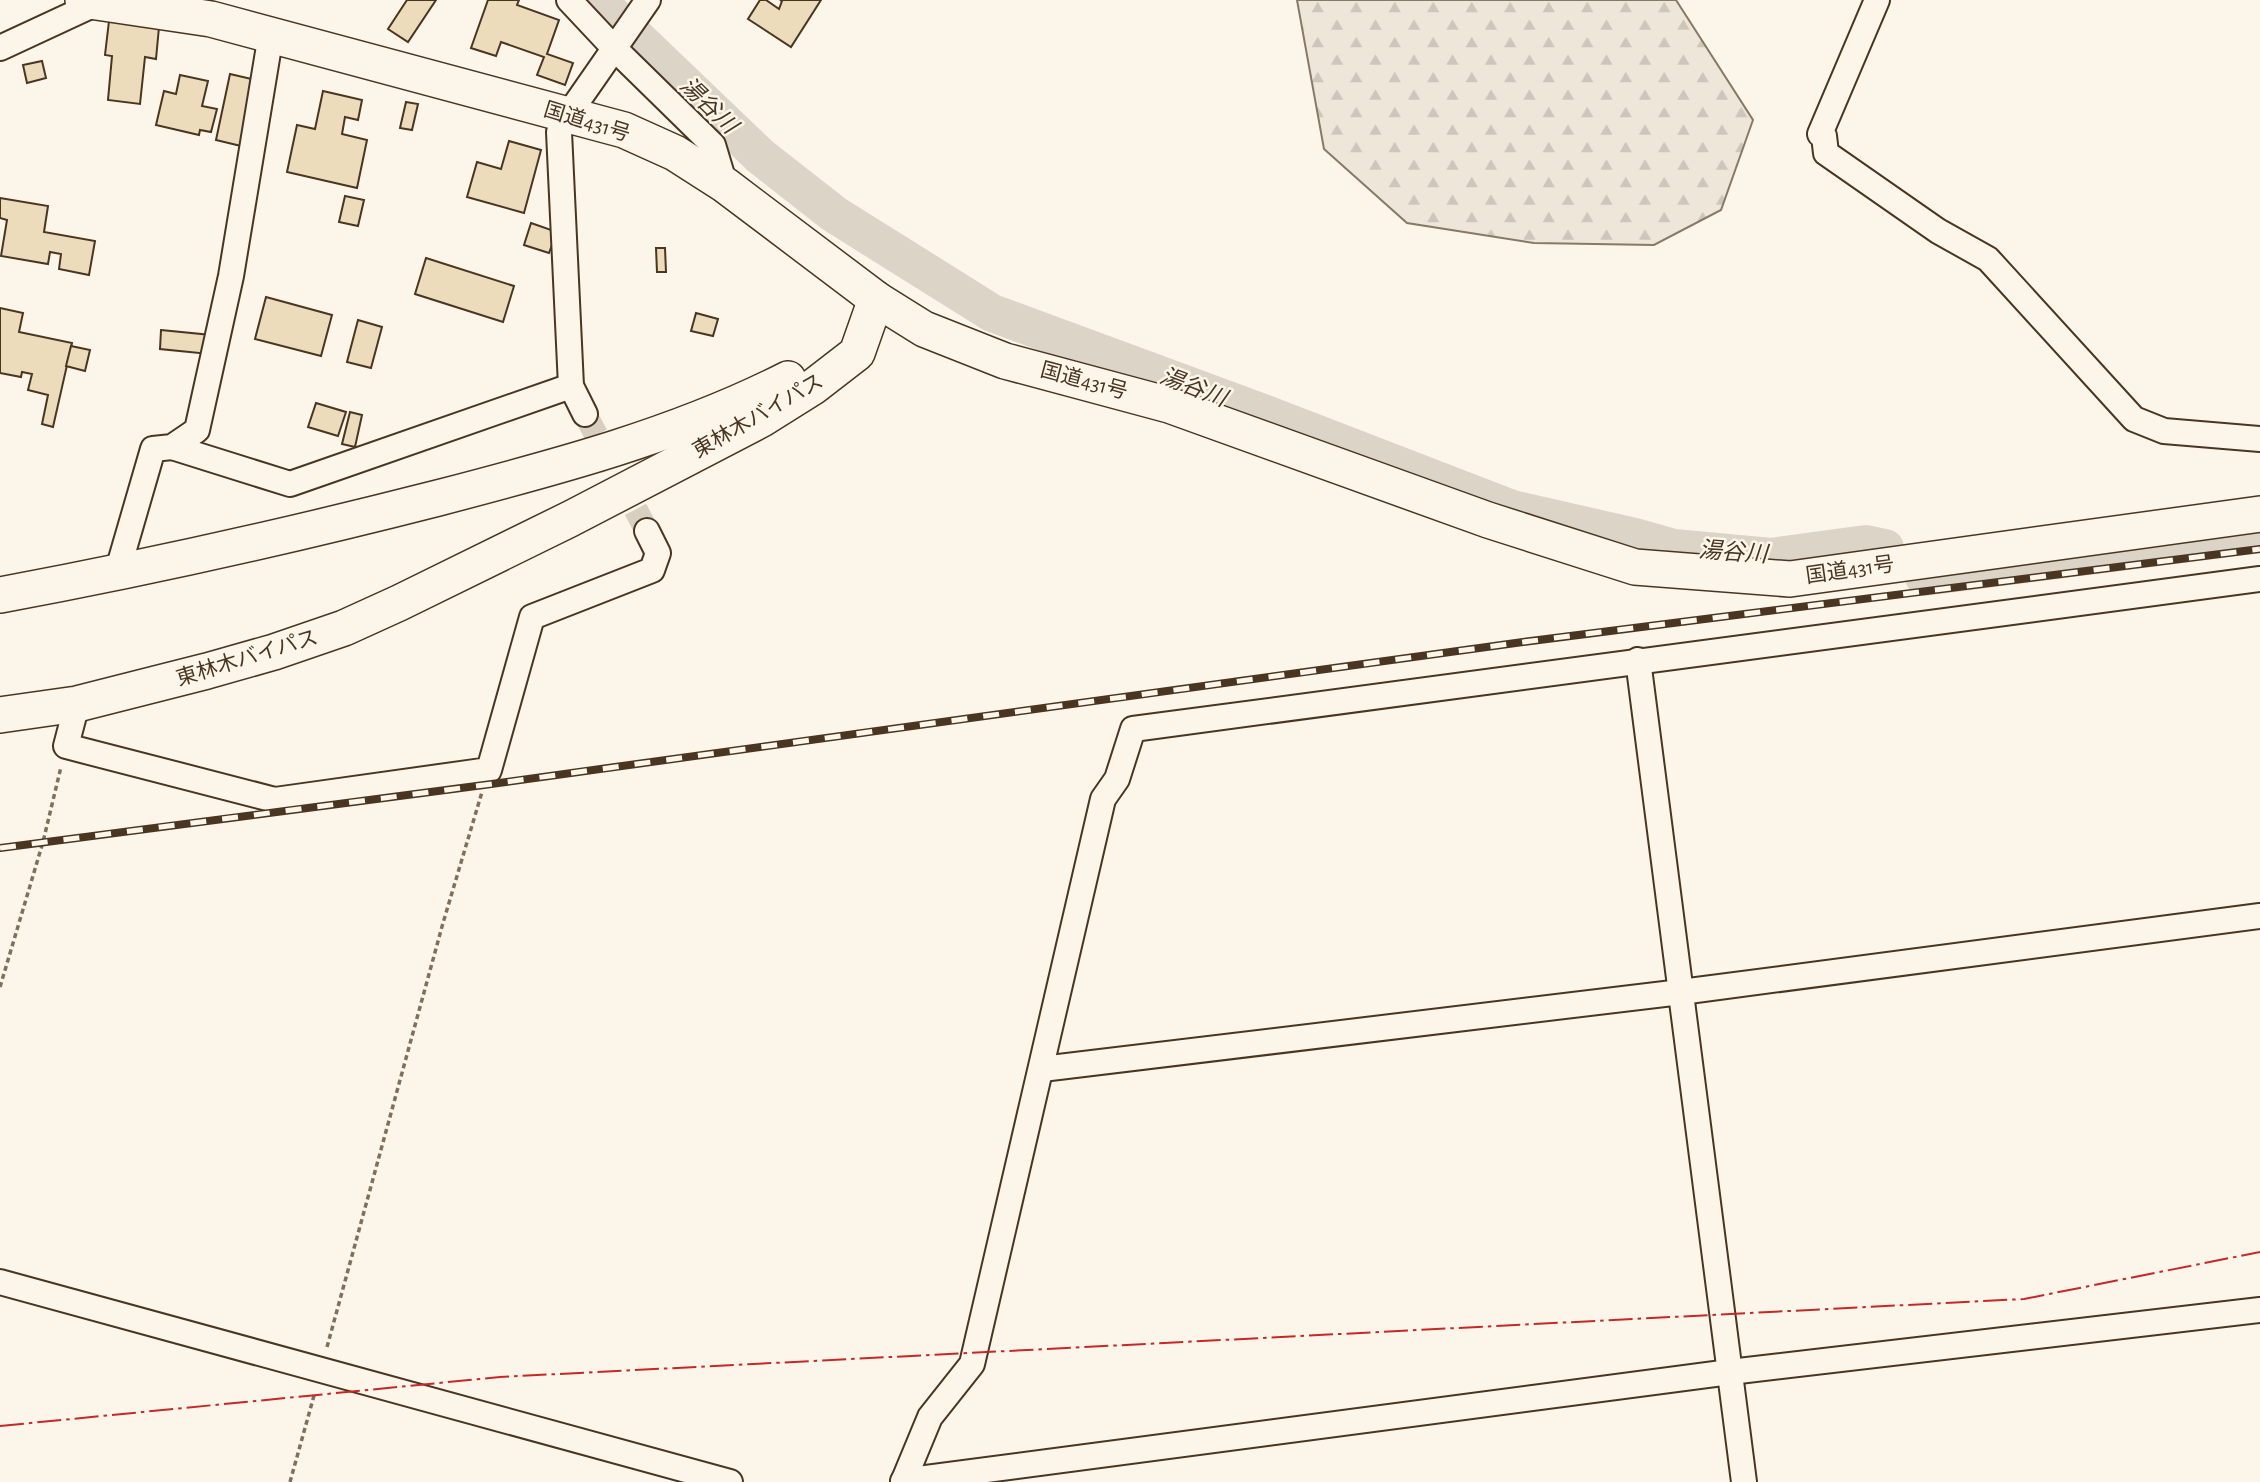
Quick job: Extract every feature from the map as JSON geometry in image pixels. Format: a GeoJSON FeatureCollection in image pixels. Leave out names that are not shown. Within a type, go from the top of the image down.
{"type":"FeatureCollection","features":[{"type":"Feature","properties":{"kind":"highway","name":"国道431号"},"geometry":{"type":"LineString","coordinates":[[91,1],[211,19],[624,130],[675,153],[725,185],[876,299],[924,329],[1005,361],[1169,405],[1488,520],[1635,567],[1790,579],[2260,514]]}},
{"type":"Feature","properties":{"kind":"highway","name":"東林木バイパス"},"geometry":{"type":"LineString","coordinates":[[0,595],[117,573],[340,523],[579,460],[690,423],[795,376],[830,346],[876,299]]}},
{"type":"Feature","properties":{"kind":"highway","name":"東林木バイパス"},"geometry":{"type":"LineString","coordinates":[[0,715],[77,704],[147,687],[274,652],[344,628],[570,519],[762,419],[813,387],[857,353],[876,299]]}},
{"type":"Feature","properties":{"kind":"street"},"geometry":{"type":"LineString","coordinates":[[569,0],[713,145],[725,185]]}},
{"type":"Feature","properties":{"kind":"street"},"geometry":{"type":"LineString","coordinates":[[585,414],[571,386],[559,132],[568,115],[649,0]]}},
{"type":"Feature","properties":{"kind":"street"},"geometry":{"type":"LineString","coordinates":[[1877,0],[1820,134],[1824,136],[1826,153],[1938,231],[1988,259],[2134,419],[2164,431],[2260,439]]}},
{"type":"Feature","properties":{"kind":"street"},"geometry":{"type":"LineString","coordinates":[[0,48],[91,1]]}},
{"type":"Feature","properties":{"kind":"street"},"geometry":{"type":"LineString","coordinates":[[172,447],[197,430],[231,276],[271,34]]}},
{"type":"Feature","properties":{"kind":"street"},"geometry":{"type":"LineString","coordinates":[[117,573],[153,449],[172,447],[290,484],[571,386]]}},
{"type":"Feature","properties":{"kind":"street"},"geometry":{"type":"LineString","coordinates":[[77,704],[66,746],[275,800],[489,770],[532,617],[652,570],[658,553],[647,531]]}},
{"type":"Feature","properties":{"kind":"street"},"geometry":{"type":"LineString","coordinates":[[903,1481],[930,1417],[972,1364],[1103,799],[1117,779],[1133,729],[2260,579]]}},
{"type":"Feature","properties":{"kind":"street"},"geometry":{"type":"LineString","coordinates":[[1638,660],[1744,1482]]}},
{"type":"Feature","properties":{"kind":"street"},"geometry":{"type":"LineString","coordinates":[[1042,1069],[1681,992],[2260,916]]}},
{"type":"Feature","properties":{"kind":"street"},"geometry":{"type":"LineString","coordinates":[[0,1282],[730,1482]]}},
{"type":"Feature","properties":{"kind":"street"},"geometry":{"type":"LineString","coordinates":[[903,1481],[1730,1372],[2260,1310]]}},
{"type":"Feature","properties":{"kind":"path"},"geometry":{"type":"LineString","coordinates":[[0,987],[43,842],[66,746]]}},
{"type":"Feature","properties":{"kind":"path"},"geometry":{"type":"LineString","coordinates":[[290,1482],[443,923],[489,770]]}},
{"type":"Feature","properties":{"kind":"green space"},"geometry":{"type":"Polygon","coordinates":[[[1297,0],[1676,0],[1753,120],[1721,210],[1654,245],[1534,243],[1407,223],[1324,149],[1297,0]]]}},
{"type":"Feature","properties":{"kind":"building"},"geometry":{"type":"Polygon","coordinates":[[[407,0],[436,0],[408,42],[388,29],[407,0]]]}},
{"type":"Feature","properties":{"kind":"building"},"geometry":{"type":"Polygon","coordinates":[[[488,0],[519,0],[517,5],[559,20],[547,54],[573,63],[565,85],[537,75],[544,57],[501,42],[496,56],[471,48],[488,0]]]}},
{"type":"Feature","properties":{"kind":"building"},"geometry":{"type":"Polygon","coordinates":[[[760,0],[766,0],[779,9],[780,0],[821,0],[791,47],[748,19],[760,0]]]}},
{"type":"Feature","properties":{"kind":"building"},"geometry":{"type":"Polygon","coordinates":[[[109,21],[159,27],[156,59],[145,57],[140,104],[108,100],[112,56],[105,55],[109,21]]]}},
{"type":"Feature","properties":{"kind":"building"},"geometry":{"type":"Polygon","coordinates":[[[42,61],[46,78],[27,83],[23,65],[42,61]]]}},
{"type":"Feature","properties":{"kind":"building"},"geometry":{"type":"Polygon","coordinates":[[[230,74],[256,80],[241,146],[216,140],[230,74]]]}},
{"type":"Feature","properties":{"kind":"building"},"geometry":{"type":"Polygon","coordinates":[[[180,75],[208,81],[202,106],[217,109],[211,132],[200,130],[199,135],[156,125],[164,91],[176,94],[180,75]]]}},
{"type":"Feature","properties":{"kind":"building"},"geometry":{"type":"Polygon","coordinates":[[[323,91],[362,100],[358,120],[345,117],[342,134],[367,140],[357,188],[287,172],[297,125],[315,129],[323,91]]]}},
{"type":"Feature","properties":{"kind":"building"},"geometry":{"type":"Polygon","coordinates":[[[406,102],[418,104],[412,130],[400,128],[406,102]]]}},
{"type":"Feature","properties":{"kind":"building"},"geometry":{"type":"Polygon","coordinates":[[[509,141],[541,150],[524,213],[467,197],[477,162],[501,169],[509,141]]]}},
{"type":"Feature","properties":{"kind":"building"},"geometry":{"type":"Polygon","coordinates":[[[345,196],[364,200],[358,226],[339,222],[345,196]]]}},
{"type":"Feature","properties":{"kind":"building"},"geometry":{"type":"Polygon","coordinates":[[[0,198],[48,206],[44,232],[95,241],[89,275],[59,269],[61,254],[50,252],[48,264],[1,256],[7,220],[0,218],[0,198]]]}},
{"type":"Feature","properties":{"kind":"building"},"geometry":{"type":"Polygon","coordinates":[[[531,223],[557,232],[549,253],[524,245],[531,223]]]}},
{"type":"Feature","properties":{"kind":"building"},"geometry":{"type":"Polygon","coordinates":[[[656,248],[665,248],[666,272],[657,272],[656,248]]]}},
{"type":"Feature","properties":{"kind":"building"},"geometry":{"type":"Polygon","coordinates":[[[426,258],[514,286],[503,322],[415,294],[426,258]]]}},
{"type":"Feature","properties":{"kind":"building"},"geometry":{"type":"Polygon","coordinates":[[[266,297],[332,315],[321,356],[255,339],[266,297]]]}},
{"type":"Feature","properties":{"kind":"building"},"geometry":{"type":"Polygon","coordinates":[[[0,308],[23,313],[19,332],[72,343],[53,427],[42,424],[48,395],[28,390],[32,374],[22,372],[21,377],[0,373],[0,308]]]}},
{"type":"Feature","properties":{"kind":"building"},"geometry":{"type":"Polygon","coordinates":[[[696,313],[718,319],[713,336],[691,331],[696,313]]]}},
{"type":"Feature","properties":{"kind":"building"},"geometry":{"type":"Polygon","coordinates":[[[358,320],[382,327],[371,368],[347,362],[358,320]]]}},
{"type":"Feature","properties":{"kind":"building"},"geometry":{"type":"Polygon","coordinates":[[[161,330],[211,335],[209,354],[160,349],[161,330]]]}},
{"type":"Feature","properties":{"kind":"building"},"geometry":{"type":"Polygon","coordinates":[[[71,346],[90,350],[85,371],[66,366],[71,346]]]}},
{"type":"Feature","properties":{"kind":"building"},"geometry":{"type":"Polygon","coordinates":[[[316,403],[346,412],[338,436],[308,427],[316,403]]]}},
{"type":"Feature","properties":{"kind":"building"},"geometry":{"type":"Polygon","coordinates":[[[350,412],[362,415],[355,447],[342,444],[350,412]]]}},
{"type":"Feature","properties":{"kind":"waterway","name":"湯谷川"},"geometry":{"type":"LineString","coordinates":[[597,0],[760,156],[834,214],[992,313],[1266,414],[1512,509],[1674,548],[1771,557],[1866,544],[1885,548]]}},
{"type":"Feature","properties":{"kind":"waterway","name":"湯谷川"},"geometry":{"type":"LineString","coordinates":[[1924,577],[2260,534]]}},
{"type":"Feature","properties":{"kind":"tunnel"},"geometry":{"type":"LineString","coordinates":[[585,414],[647,531]]}},
{"type":"Feature","properties":{"kind":"railway"},"geometry":{"type":"LineString","coordinates":[[0,848],[484,785],[1523,642],[2260,549]]}},
{"type":"Feature","properties":{"kind":"power"},"geometry":{"type":"LineString","coordinates":[[0,1426],[500,1377],[2024,1299],[2260,1252]]}}]}
